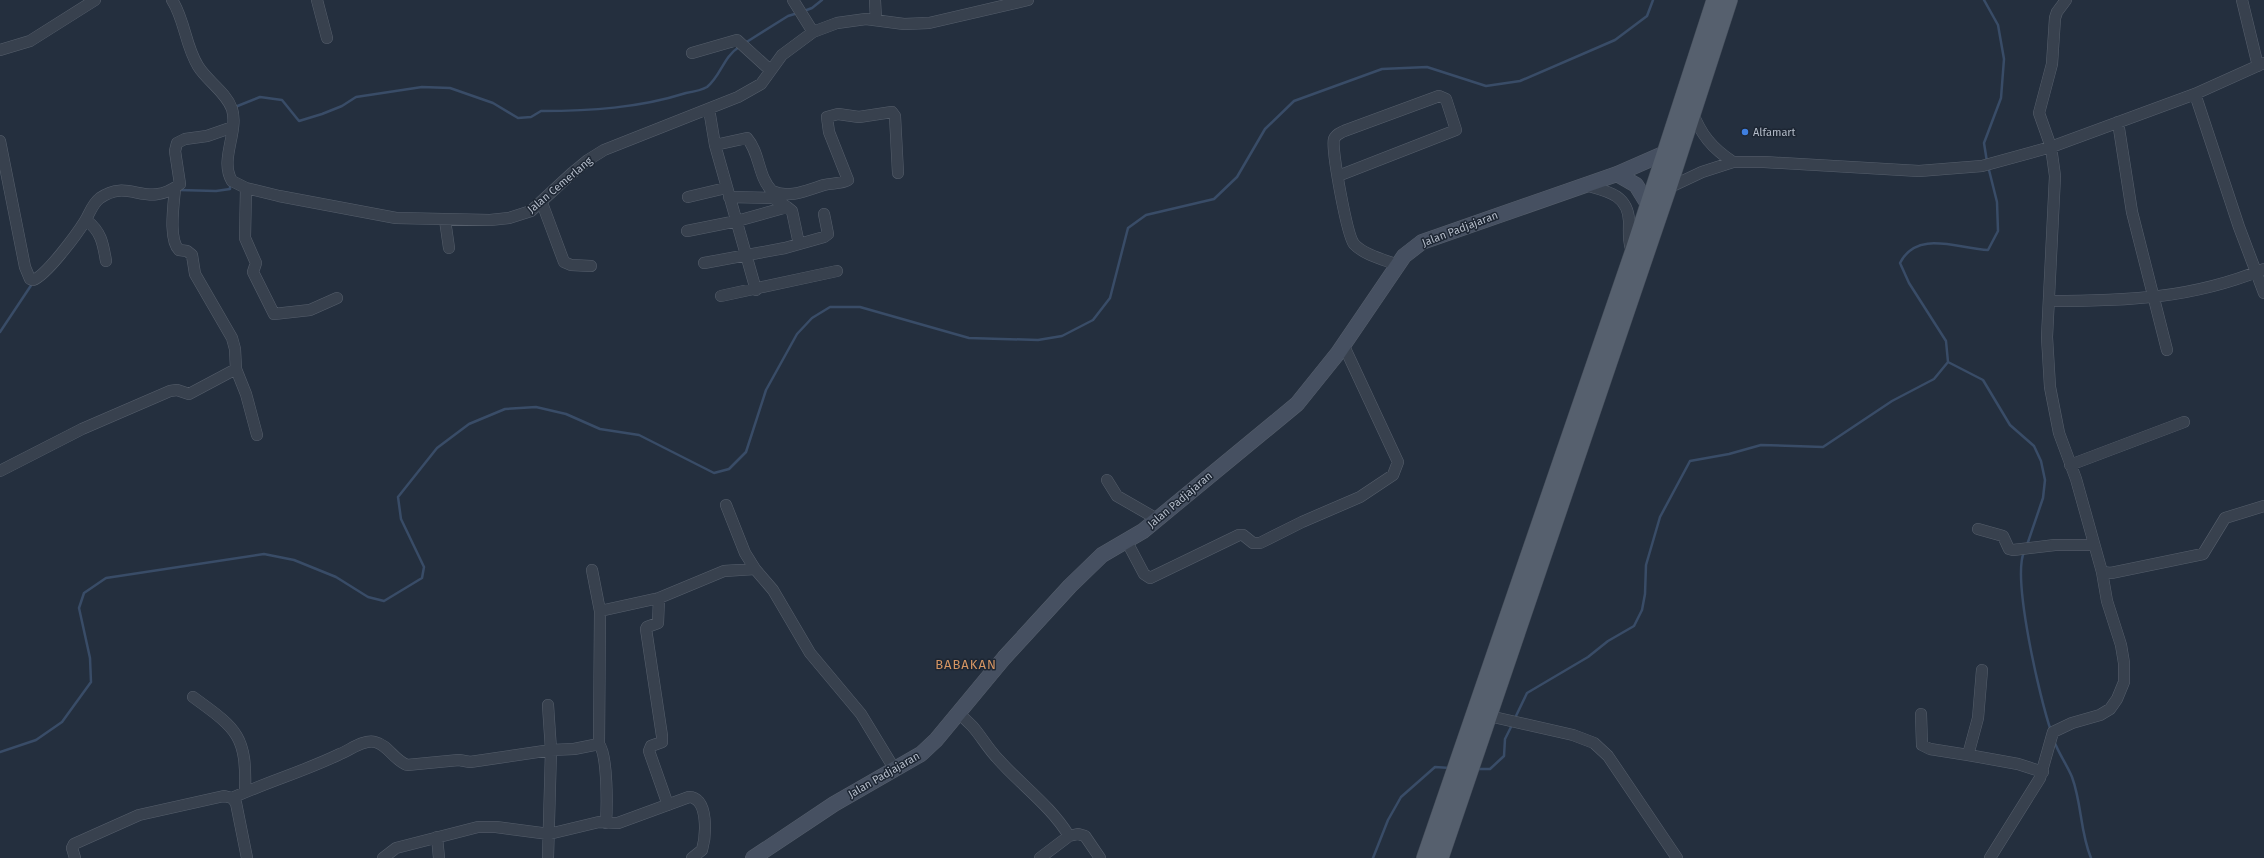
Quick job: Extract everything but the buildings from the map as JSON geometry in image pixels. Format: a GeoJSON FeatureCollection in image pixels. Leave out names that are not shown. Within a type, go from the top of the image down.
{"type":"FeatureCollection","features":[{"type":"Feature","properties":{"kind":"main road"},"geometry":{"type":"LineString","coordinates":[[1440,858],[1489,716],[1620,308],[1633,253],[1715,0]]}},
{"type":"Feature","properties":{"kind":"main road"},"geometry":{"type":"LineString","coordinates":[[1426,858],[1620,308],[1668,188],[1729,0]]}},
{"type":"Feature","properties":{"kind":"street"},"geometry":{"type":"LineString","coordinates":[[0,50],[30,41],[96,0]]}},
{"type":"Feature","properties":{"kind":"street","name":"Jalan Cemerlang"},"geometry":{"type":"LineString","coordinates":[[172,0],[178,9],[197,64],[205,76],[227,98],[232,108],[233,127],[227,169],[232,181],[246,188],[279,196],[396,218],[445,220],[509,218],[531,211],[542,203],[571,174],[604,150],[738,97],[761,84],[782,55],[813,32],[849,21],[876,20],[904,24],[929,23],[1028,0]]}},
{"type":"Feature","properties":{"kind":"street"},"geometry":{"type":"LineString","coordinates":[[317,0],[327,38]]}},
{"type":"Feature","properties":{"kind":"street"},"geometry":{"type":"LineString","coordinates":[[792,0],[813,32]]}},
{"type":"Feature","properties":{"kind":"street"},"geometry":{"type":"LineString","coordinates":[[875,0],[876,20]]}},
{"type":"Feature","properties":{"kind":"street"},"geometry":{"type":"LineString","coordinates":[[1990,858],[2043,772],[2053,732],[2072,723],[2105,713],[2117,699],[2124,682],[2124,663],[2121,645],[2107,601],[2102,572],[2059,433],[2051,394],[2048,364],[2049,301],[2055,176],[2051,147],[2039,109],[2052,64],[2055,18],[2057,12],[2066,0]]}},
{"type":"Feature","properties":{"kind":"street"},"geometry":{"type":"LineString","coordinates":[[1668,188],[1702,172],[1733,162],[1764,162],[1906,171],[1961,169],[1982,166],[2051,147],[2195,94],[2261,64],[2242,0]]}},
{"type":"Feature","properties":{"kind":"street"},"geometry":{"type":"LineString","coordinates":[[692,53],[737,40],[770,70]]}},
{"type":"Feature","properties":{"kind":"street"},"geometry":{"type":"LineString","coordinates":[[2195,94],[2260,271],[2264,293]]}},
{"type":"Feature","properties":{"kind":"street"},"geometry":{"type":"LineString","coordinates":[[1338,176],[1456,130],[1446,99],[1439,96],[1337,134],[1334,139],[1338,176],[1349,234],[1354,244],[1376,256],[1398,265]]}},
{"type":"Feature","properties":{"kind":"street"},"geometry":{"type":"LineString","coordinates":[[709,109],[714,145],[756,290]]}},
{"type":"Feature","properties":{"kind":"street"},"geometry":{"type":"LineString","coordinates":[[1692,111],[1700,130],[1707,141],[1717,151],[1733,162]]}},
{"type":"Feature","properties":{"kind":"street"},"geometry":{"type":"LineString","coordinates":[[714,145],[746,138],[755,153],[765,181],[772,191],[793,194],[803,193],[824,185],[848,180],[829,132],[827,117],[838,114],[858,117],[892,112],[895,116],[898,173]]}},
{"type":"Feature","properties":{"kind":"street"},"geometry":{"type":"LineString","coordinates":[[2118,122],[2132,212],[2167,350]]}},
{"type":"Feature","properties":{"kind":"street"},"geometry":{"type":"LineString","coordinates":[[0,141],[25,267],[30,279],[35,279],[68,245],[86,220],[96,202],[110,193],[128,190],[145,196],[155,196],[175,188],[180,184],[175,151],[177,143],[185,139],[207,136],[233,127]]}},
{"type":"Feature","properties":{"kind":"street","name":"Jalan Padjajaran"},"geometry":{"type":"LineString","coordinates":[[756,857],[834,804],[921,754],[936,740],[957,713],[1070,586],[1102,556],[1143,531],[1297,404],[1343,344],[1404,256],[1422,242],[1617,174],[1665,153]]}},
{"type":"Feature","properties":{"kind":"street"},"geometry":{"type":"LineString","coordinates":[[1617,174],[1636,185],[1648,206]]}},
{"type":"Feature","properties":{"kind":"street"},"geometry":{"type":"LineString","coordinates":[[1585,185],[1613,193],[1622,200],[1627,210],[1629,244],[1633,253]]}},
{"type":"Feature","properties":{"kind":"street"},"geometry":{"type":"LineString","coordinates":[[175,188],[173,225],[175,244],[179,250],[187,251],[192,255],[195,274],[232,338],[235,349],[236,369],[246,394],[257,435]]}},
{"type":"Feature","properties":{"kind":"street"},"geometry":{"type":"LineString","coordinates":[[246,188],[245,238],[256,263],[254,272],[274,314],[298,313],[310,310],[337,298]]}},
{"type":"Feature","properties":{"kind":"street"},"geometry":{"type":"LineString","coordinates":[[688,197],[728,193],[773,198],[792,211],[799,244]]}},
{"type":"Feature","properties":{"kind":"street"},"geometry":{"type":"LineString","coordinates":[[542,203],[564,262],[571,265],[591,266]]}},
{"type":"Feature","properties":{"kind":"street"},"geometry":{"type":"LineString","coordinates":[[687,231],[737,221],[787,207]]}},
{"type":"Feature","properties":{"kind":"street"},"geometry":{"type":"LineString","coordinates":[[704,263],[747,257],[799,244],[828,234],[824,214]]}},
{"type":"Feature","properties":{"kind":"street"},"geometry":{"type":"LineString","coordinates":[[86,220],[102,238],[106,261]]}},
{"type":"Feature","properties":{"kind":"street"},"geometry":{"type":"LineString","coordinates":[[445,220],[449,248]]}},
{"type":"Feature","properties":{"kind":"street"},"geometry":{"type":"LineString","coordinates":[[722,296],[756,290],[837,270]]}},
{"type":"Feature","properties":{"kind":"street"},"geometry":{"type":"LineString","coordinates":[[2049,301],[2120,301],[2155,298],[2211,287],[2260,271]]}},
{"type":"Feature","properties":{"kind":"street"},"geometry":{"type":"LineString","coordinates":[[1126,540],[1144,574],[1150,578],[1239,535],[1243,535],[1252,543],[1260,542],[1360,498],[1393,475],[1398,462],[1343,344]]}},
{"type":"Feature","properties":{"kind":"street"},"geometry":{"type":"LineString","coordinates":[[0,471],[82,429],[170,391],[177,390],[189,394],[236,369]]}},
{"type":"Feature","properties":{"kind":"street"},"geometry":{"type":"LineString","coordinates":[[2070,465],[2184,422]]}},
{"type":"Feature","properties":{"kind":"street"},"geometry":{"type":"LineString","coordinates":[[1107,480],[1117,496],[1157,519]]}},
{"type":"Feature","properties":{"kind":"street"},"geometry":{"type":"LineString","coordinates":[[726,505],[745,553],[755,569],[773,590],[810,653],[861,714],[895,770]]}},
{"type":"Feature","properties":{"kind":"street"},"geometry":{"type":"LineString","coordinates":[[2102,572],[2111,573],[2203,554],[2225,518],[2264,506]]}},
{"type":"Feature","properties":{"kind":"street"},"geometry":{"type":"LineString","coordinates":[[1978,529],[2003,536],[2009,549],[2013,550],[2055,545],[2094,545]]}},
{"type":"Feature","properties":{"kind":"street"},"geometry":{"type":"LineString","coordinates":[[600,611],[659,598],[724,571],[755,569]]}},
{"type":"Feature","properties":{"kind":"street"},"geometry":{"type":"LineString","coordinates":[[592,570],[600,611],[599,744],[602,750],[606,785],[606,823]]}},
{"type":"Feature","properties":{"kind":"street"},"geometry":{"type":"LineString","coordinates":[[659,598],[658,623],[647,627],[646,629],[662,742],[651,746],[649,751],[668,805]]}},
{"type":"Feature","properties":{"kind":"street"},"geometry":{"type":"LineString","coordinates":[[1968,755],[1978,718],[1982,670]]}},
{"type":"Feature","properties":{"kind":"street"},"geometry":{"type":"LineString","coordinates":[[193,697],[231,725],[239,738],[246,768],[245,792]]}},
{"type":"Feature","properties":{"kind":"street"},"geometry":{"type":"LineString","coordinates":[[548,705],[551,750],[548,858]]}},
{"type":"Feature","properties":{"kind":"street"},"geometry":{"type":"LineString","coordinates":[[957,713],[968,720],[979,732],[997,758],[1042,802],[1068,836]]}},
{"type":"Feature","properties":{"kind":"street"},"geometry":{"type":"LineString","coordinates":[[1921,714],[1922,745],[1930,749],[2018,764],[2043,772]]}},
{"type":"Feature","properties":{"kind":"street"},"geometry":{"type":"LineString","coordinates":[[1489,716],[1573,735],[1594,743],[1608,756],[1677,858]]}},
{"type":"Feature","properties":{"kind":"street"},"geometry":{"type":"LineString","coordinates":[[232,798],[328,760],[366,742],[375,742],[391,752],[400,762],[407,765],[459,760],[470,762],[551,750],[574,749],[599,744]]}},
{"type":"Feature","properties":{"kind":"street"},"geometry":{"type":"LineString","coordinates":[[75,858],[72,848],[74,844],[139,816],[224,796],[232,798],[236,803],[247,858]]}},
{"type":"Feature","properties":{"kind":"street"},"geometry":{"type":"LineString","coordinates":[[383,858],[396,848],[478,827],[496,827],[549,834],[598,822],[618,823],[631,820],[693,797],[702,807],[705,823],[704,844],[702,850],[692,858]]}},
{"type":"Feature","properties":{"kind":"street"},"geometry":{"type":"LineString","coordinates":[[1040,858],[1068,836],[1078,834],[1085,836],[1100,858]]}},
{"type":"Feature","properties":{"kind":"street"},"geometry":{"type":"LineString","coordinates":[[437,837],[439,858]]}},
{"type":"Feature","properties":{"kind":"waterway"},"geometry":{"type":"LineString","coordinates":[[804,11],[812,8],[822,0]]}},
{"type":"Feature","properties":{"kind":"waterway"},"geometry":{"type":"LineString","coordinates":[[0,752],[36,740],[62,722],[91,682],[90,658],[79,608],[84,593],[106,578],[264,554],[294,560],[336,577],[368,597],[384,601],[422,578],[424,567],[401,519],[398,497],[437,448],[469,424],[505,409],[536,407],[566,414],[600,429],[639,435],[714,473],[729,469],[746,452],[766,390],[797,334],[812,318],[830,307],[860,307],[969,338],[1038,340],[1062,336],[1093,320],[1110,298],[1128,228],[1146,215],[1214,199],[1237,177],[1265,129],[1294,101],[1382,69],[1427,67],[1486,86],[1520,81],[1615,40],[1647,16],[1653,0]]}},
{"type":"Feature","properties":{"kind":"waterway"},"geometry":{"type":"LineString","coordinates":[[1984,0],[1998,25],[2004,59],[2001,98],[1984,143],[1987,162]]}},
{"type":"Feature","properties":{"kind":"waterway"},"geometry":{"type":"LineString","coordinates":[[745,43],[788,16],[798,13]]}},
{"type":"Feature","properties":{"kind":"waterway"},"geometry":{"type":"LineString","coordinates":[[235,107],[260,97],[282,100],[299,121],[342,106],[356,97],[422,87],[450,88],[493,103],[518,118],[531,117],[541,111],[614,108],[650,102],[705,88],[712,83],[729,56],[739,47]]}},
{"type":"Feature","properties":{"kind":"waterway"},"geometry":{"type":"LineString","coordinates":[[1515,718],[1527,693],[1588,657],[1608,641],[1634,626],[1642,610],[1645,594],[1646,565],[1660,517],[1690,461],[1729,454],[1761,445],[1823,447],[1892,401],[1934,379],[1948,362],[1946,341],[1909,283],[1900,263],[1907,253],[1917,246],[1928,244],[1940,243],[1988,250],[1998,231],[1997,202],[1988,166]]}},
{"type":"Feature","properties":{"kind":"waterway"},"geometry":{"type":"LineString","coordinates":[[179,190],[216,191],[230,189],[230,183]]}},
{"type":"Feature","properties":{"kind":"waterway"},"geometry":{"type":"LineString","coordinates":[[0,332],[32,284]]}},
{"type":"Feature","properties":{"kind":"waterway"},"geometry":{"type":"LineString","coordinates":[[1948,362],[1983,380],[2010,425],[2034,446],[2041,461],[2045,480],[2043,498],[2027,545]]}},
{"type":"Feature","properties":{"kind":"waterway"},"geometry":{"type":"LineString","coordinates":[[2024,552],[2021,566],[2024,612],[2034,667],[2051,731]]}},
{"type":"Feature","properties":{"kind":"waterway"},"geometry":{"type":"LineString","coordinates":[[1477,769],[1490,769],[1504,756],[1505,739],[1512,725]]}},
{"type":"Feature","properties":{"kind":"waterway"},"geometry":{"type":"LineString","coordinates":[[2054,741],[2072,777],[2078,797],[2087,848],[2091,858]]}},
{"type":"Feature","properties":{"kind":"waterway"},"geometry":{"type":"LineString","coordinates":[[1373,858],[1388,820],[1401,797],[1435,767],[1450,768]]}},
{"type":"Feature","properties":{"kind":"place","name":"Alfamart"},"geometry":{"type":"Point","coordinates":[1745,132]}},
{"type":"Feature","properties":{"kind":"district","name":"BABAKAN"},"geometry":{"type":"Point","coordinates":[966,664]}}]}
